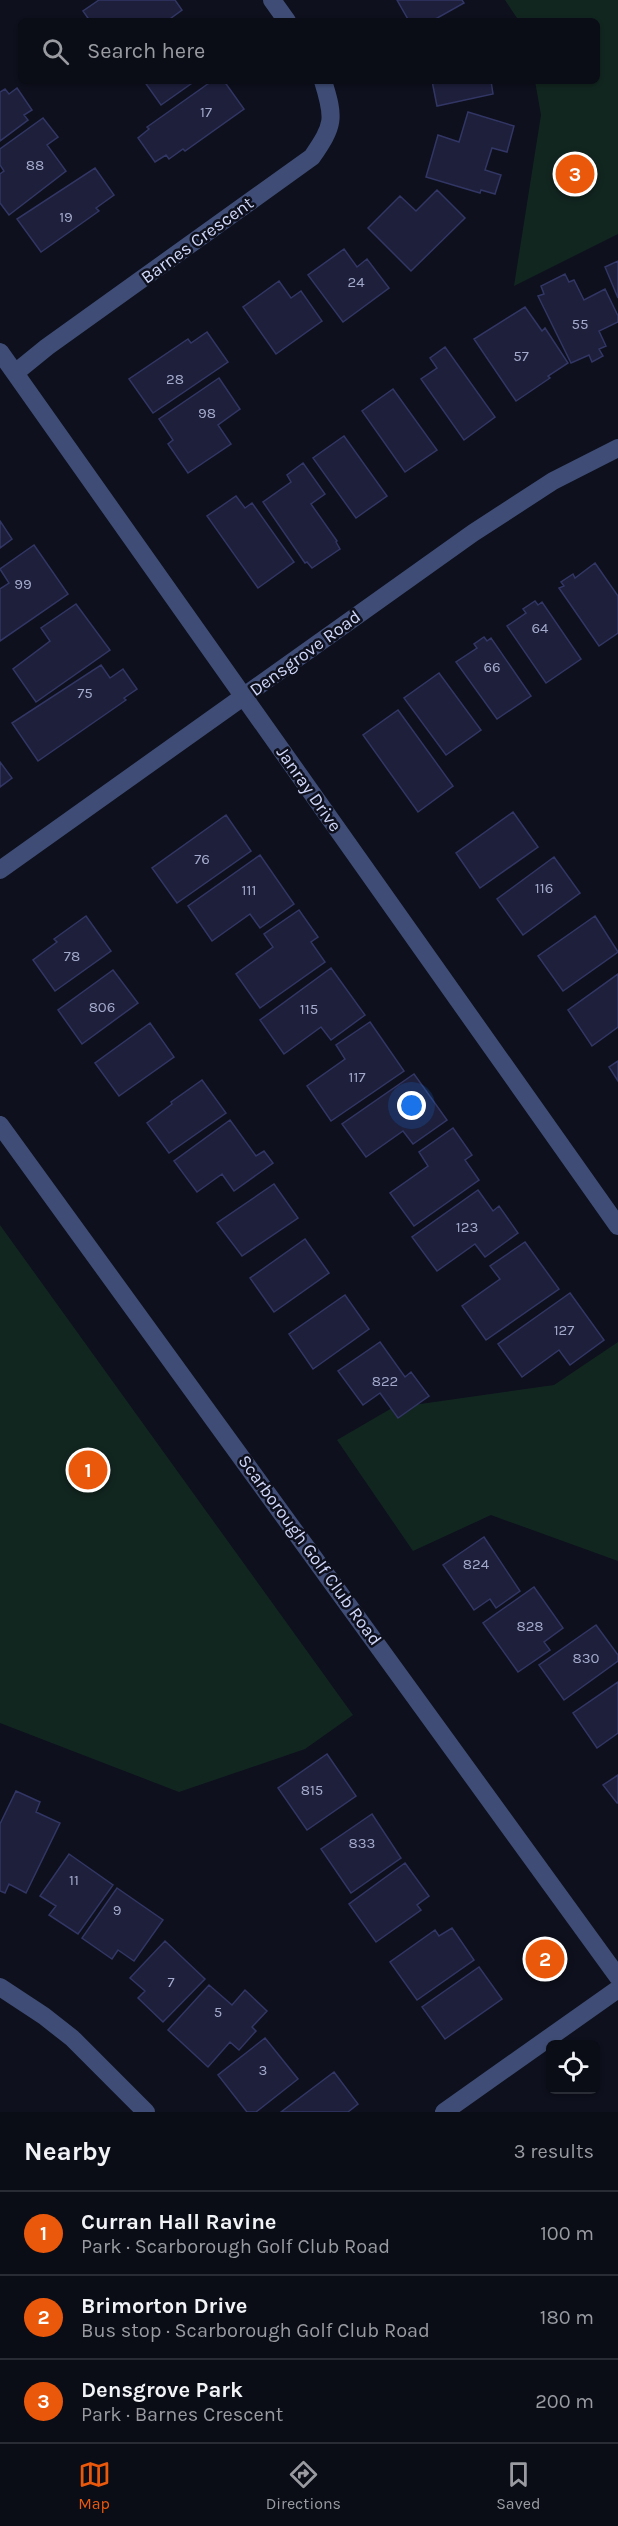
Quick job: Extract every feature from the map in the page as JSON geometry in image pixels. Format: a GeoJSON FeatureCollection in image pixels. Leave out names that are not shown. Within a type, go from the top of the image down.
{"type":"FeatureCollection","features":[{"type":"Feature","properties":{"kind":"street"},"geometry":{"type":"LineString","coordinates":[[272,0],[285,18]]}},
{"type":"Feature","properties":{"kind":"street","name":"Barnes Crescent"},"geometry":{"type":"LineString","coordinates":[[15,373],[312,157],[329,132],[331,105],[324,84]]}},
{"type":"Feature","properties":{"kind":"street","name":"Janray Drive"},"geometry":{"type":"LineString","coordinates":[[0,351],[618,1226]]}},
{"type":"Feature","properties":{"kind":"street","name":"Densgrove Road"},"geometry":{"type":"LineString","coordinates":[[0,870],[473,533],[553,481],[618,448]]}},
{"type":"Feature","properties":{"kind":"street","name":"Scarborough Golf Club Road"},"geometry":{"type":"LineString","coordinates":[[0,1125],[618,1977]]}},
{"type":"Feature","properties":{"kind":"street"},"geometry":{"type":"LineString","coordinates":[[0,1987],[72,2038],[146,2112]]}},
{"type":"Feature","properties":{"kind":"street"},"geometry":{"type":"LineString","coordinates":[[444,2112],[618,1989]]}},
{"type":"Feature","properties":{"kind":"green space"},"geometry":{"type":"Polygon","coordinates":[[[505,0],[618,0],[618,234],[514,286],[541,115],[536,84],[600,84],[600,18],[517,18],[505,0]]]}},
{"type":"Feature","properties":{"kind":"green space"},"geometry":{"type":"Polygon","coordinates":[[[0,1225],[353,1715],[305,1749],[179,1792],[0,1723],[0,1225]]]}},
{"type":"Feature","properties":{"kind":"green space"},"geometry":{"type":"Polygon","coordinates":[[[618,1342],[618,1561],[491,1515],[413,1551],[337,1440],[392,1408],[554,1385],[618,1342]]]}},
{"type":"Feature","properties":{"kind":"building"},"geometry":{"type":"Polygon","coordinates":[[[99,0],[175,0],[182,10],[171,18],[88,18],[83,11],[99,0]]]}},
{"type":"Feature","properties":{"kind":"building"},"geometry":{"type":"Polygon","coordinates":[[[397,0],[462,0],[464,3],[437,18],[407,18],[397,0]]]}},
{"type":"Feature","properties":{"kind":"building"},"geometry":{"type":"Polygon","coordinates":[[[146,84],[191,84],[161,105],[146,84]]]}},
{"type":"Feature","properties":{"kind":"building"},"geometry":{"type":"Polygon","coordinates":[[[208,84],[226,84],[244,109],[185,151],[183,149],[169,159],[166,155],[155,162],[138,138],[149,129],[147,127],[208,84]]]}},
{"type":"Feature","properties":{"kind":"building"},"geometry":{"type":"Polygon","coordinates":[[[433,84],[491,84],[493,94],[437,106],[433,84]]]}},
{"type":"Feature","properties":{"kind":"building"},"geometry":{"type":"Polygon","coordinates":[[[17,88],[32,110],[24,115],[28,120],[0,141],[0,92],[5,89],[9,94],[17,88]]]}},
{"type":"Feature","properties":{"kind":"building"},"geometry":{"type":"Polygon","coordinates":[[[468,112],[514,126],[507,152],[492,148],[485,170],[501,175],[495,194],[481,190],[480,193],[426,177],[438,135],[459,142],[468,112]]]}},
{"type":"Feature","properties":{"kind":"building"},"geometry":{"type":"Polygon","coordinates":[[[43,118],[58,137],[47,145],[66,171],[9,215],[0,203],[0,174],[4,171],[0,165],[0,149],[43,118]]]}},
{"type":"Feature","properties":{"kind":"building"},"geometry":{"type":"Polygon","coordinates":[[[95,168],[114,195],[96,208],[99,211],[41,252],[17,219],[95,168]]]}},
{"type":"Feature","properties":{"kind":"building"},"geometry":{"type":"Polygon","coordinates":[[[437,190],[465,218],[411,271],[368,228],[400,196],[416,211],[437,190]]]}},
{"type":"Feature","properties":{"kind":"building"},"geometry":{"type":"Polygon","coordinates":[[[344,249],[357,267],[367,259],[389,288],[343,322],[308,275],[344,249]]]}},
{"type":"Feature","properties":{"kind":"building"},"geometry":{"type":"Polygon","coordinates":[[[618,261],[618,298],[605,267],[618,261]]]}},
{"type":"Feature","properties":{"kind":"building"},"geometry":{"type":"Polygon","coordinates":[[[565,274],[569,282],[574,280],[584,300],[605,289],[618,316],[618,322],[599,331],[606,346],[599,349],[603,356],[592,362],[589,355],[571,363],[538,296],[544,294],[541,286],[565,274]]]}},
{"type":"Feature","properties":{"kind":"building"},"geometry":{"type":"Polygon","coordinates":[[[279,281],[291,298],[301,291],[322,321],[276,354],[243,307],[279,281]]]}},
{"type":"Feature","properties":{"kind":"building"},"geometry":{"type":"Polygon","coordinates":[[[525,307],[542,331],[545,328],[568,363],[516,401],[474,339],[525,307]]]}},
{"type":"Feature","properties":{"kind":"building"},"geometry":{"type":"Polygon","coordinates":[[[207,332],[228,362],[153,413],[129,379],[188,339],[191,343],[207,332]]]}},
{"type":"Feature","properties":{"kind":"building"},"geometry":{"type":"Polygon","coordinates":[[[445,347],[495,417],[464,440],[421,379],[437,368],[430,358],[445,347]]]}},
{"type":"Feature","properties":{"kind":"building"},"geometry":{"type":"Polygon","coordinates":[[[219,378],[240,409],[218,425],[231,444],[188,473],[168,444],[173,440],[159,419],[219,378]]]}},
{"type":"Feature","properties":{"kind":"building"},"geometry":{"type":"Polygon","coordinates":[[[393,389],[437,450],[405,472],[362,411],[393,389]]]}},
{"type":"Feature","properties":{"kind":"building"},"geometry":{"type":"Polygon","coordinates":[[[344,436],[387,496],[356,518],[313,458],[344,436]]]}},
{"type":"Feature","properties":{"kind":"building"},"geometry":{"type":"Polygon","coordinates":[[[303,463],[325,494],[311,504],[337,541],[340,549],[312,568],[307,562],[305,563],[263,502],[291,482],[287,475],[303,463]]]}},
{"type":"Feature","properties":{"kind":"building"},"geometry":{"type":"Polygon","coordinates":[[[236,496],[245,508],[252,503],[294,562],[258,588],[207,516],[236,496]]]}},
{"type":"Feature","properties":{"kind":"building"},"geometry":{"type":"Polygon","coordinates":[[[0,521],[12,539],[0,548],[0,521]]]}},
{"type":"Feature","properties":{"kind":"building"},"geometry":{"type":"Polygon","coordinates":[[[34,545],[68,594],[0,641],[0,589],[9,583],[0,569],[34,545]]]}},
{"type":"Feature","properties":{"kind":"building"},"geometry":{"type":"Polygon","coordinates":[[[595,563],[618,596],[618,633],[599,646],[559,588],[564,586],[561,582],[573,574],[575,578],[595,563]]]}},
{"type":"Feature","properties":{"kind":"building"},"geometry":{"type":"Polygon","coordinates":[[[535,601],[538,605],[542,602],[581,659],[546,683],[507,626],[526,613],[523,609],[535,601]]]}},
{"type":"Feature","properties":{"kind":"building"},"geometry":{"type":"Polygon","coordinates":[[[76,604],[110,650],[36,702],[13,669],[50,641],[41,628],[76,604]]]}},
{"type":"Feature","properties":{"kind":"building"},"geometry":{"type":"Polygon","coordinates":[[[484,637],[487,641],[491,638],[531,696],[497,719],[456,662],[477,648],[474,644],[484,637]]]}},
{"type":"Feature","properties":{"kind":"building"},"geometry":{"type":"Polygon","coordinates":[[[101,665],[110,678],[123,669],[137,689],[124,698],[126,700],[38,761],[12,723],[101,665]]]}},
{"type":"Feature","properties":{"kind":"building"},"geometry":{"type":"Polygon","coordinates":[[[439,673],[481,730],[446,755],[404,698],[439,673]]]}},
{"type":"Feature","properties":{"kind":"building"},"geometry":{"type":"Polygon","coordinates":[[[398,710],[453,786],[418,812],[363,735],[398,710]]]}},
{"type":"Feature","properties":{"kind":"building"},"geometry":{"type":"Polygon","coordinates":[[[0,762],[12,778],[0,787],[0,762]]]}},
{"type":"Feature","properties":{"kind":"building"},"geometry":{"type":"Polygon","coordinates":[[[513,812],[538,847],[480,888],[456,853],[513,812]]]}},
{"type":"Feature","properties":{"kind":"building"},"geometry":{"type":"Polygon","coordinates":[[[226,815],[251,851],[177,903],[152,868],[226,815]]]}},
{"type":"Feature","properties":{"kind":"building"},"geometry":{"type":"Polygon","coordinates":[[[260,855],[294,904],[260,928],[250,914],[212,941],[188,906],[260,855]]]}},
{"type":"Feature","properties":{"kind":"building"},"geometry":{"type":"Polygon","coordinates":[[[554,857],[580,893],[523,935],[497,899],[554,857]]]}},
{"type":"Feature","properties":{"kind":"building"},"geometry":{"type":"Polygon","coordinates":[[[299,910],[318,937],[311,942],[325,962],[260,1008],[236,974],[273,947],[264,934],[299,910]]]}},
{"type":"Feature","properties":{"kind":"building"},"geometry":{"type":"Polygon","coordinates":[[[86,916],[111,951],[55,991],[33,960],[57,942],[54,939],[86,916]]]}},
{"type":"Feature","properties":{"kind":"building"},"geometry":{"type":"Polygon","coordinates":[[[595,916],[618,952],[563,991],[538,956],[595,916]]]}},
{"type":"Feature","properties":{"kind":"building"},"geometry":{"type":"Polygon","coordinates":[[[331,968],[365,1015],[331,1040],[321,1027],[284,1054],[260,1020],[331,968]]]}},
{"type":"Feature","properties":{"kind":"building"},"geometry":{"type":"Polygon","coordinates":[[[113,970],[138,1003],[82,1044],[58,1010],[113,970]]]}},
{"type":"Feature","properties":{"kind":"building"},"geometry":{"type":"Polygon","coordinates":[[[618,974],[618,1027],[592,1046],[568,1010],[618,974]]]}},
{"type":"Feature","properties":{"kind":"building"},"geometry":{"type":"Polygon","coordinates":[[[370,1022],[404,1071],[331,1121],[307,1086],[345,1059],[336,1045],[370,1022]]]}},
{"type":"Feature","properties":{"kind":"building"},"geometry":{"type":"Polygon","coordinates":[[[150,1023],[174,1057],[119,1096],[95,1063],[150,1023]]]}},
{"type":"Feature","properties":{"kind":"building"},"geometry":{"type":"Polygon","coordinates":[[[618,1061],[618,1081],[609,1067],[618,1061]]]}},
{"type":"Feature","properties":{"kind":"building"},"geometry":{"type":"Polygon","coordinates":[[[414,1074],[447,1120],[413,1144],[403,1131],[366,1157],[342,1124],[414,1074]]]}},
{"type":"Feature","properties":{"kind":"building"},"geometry":{"type":"Polygon","coordinates":[[[202,1080],[226,1113],[169,1153],[147,1123],[202,1080]]]}},
{"type":"Feature","properties":{"kind":"building"},"geometry":{"type":"Polygon","coordinates":[[[230,1120],[256,1156],[264,1151],[273,1163],[234,1191],[222,1174],[197,1192],[174,1161],[230,1120]]]}},
{"type":"Feature","properties":{"kind":"building"},"geometry":{"type":"Polygon","coordinates":[[[453,1128],[472,1155],[465,1160],[479,1180],[414,1226],[390,1193],[428,1166],[419,1152],[453,1128]]]}},
{"type":"Feature","properties":{"kind":"building"},"geometry":{"type":"Polygon","coordinates":[[[274,1184],[298,1218],[242,1256],[217,1223],[274,1184]]]}},
{"type":"Feature","properties":{"kind":"building"},"geometry":{"type":"Polygon","coordinates":[[[478,1190],[493,1211],[499,1206],[518,1233],[485,1257],[475,1244],[437,1271],[412,1237],[478,1190]]]}},
{"type":"Feature","properties":{"kind":"building"},"geometry":{"type":"Polygon","coordinates":[[[305,1239],[329,1273],[274,1312],[250,1278],[305,1239]]]}},
{"type":"Feature","properties":{"kind":"building"},"geometry":{"type":"Polygon","coordinates":[[[525,1242],[559,1289],[486,1340],[462,1306],[500,1279],[490,1266],[525,1242]]]}},
{"type":"Feature","properties":{"kind":"building"},"geometry":{"type":"Polygon","coordinates":[[[570,1293],[604,1340],[570,1365],[559,1350],[522,1377],[498,1344],[570,1293]]]}},
{"type":"Feature","properties":{"kind":"building"},"geometry":{"type":"Polygon","coordinates":[[[345,1295],[369,1329],[313,1369],[289,1334],[345,1295]]]}},
{"type":"Feature","properties":{"kind":"building"},"geometry":{"type":"Polygon","coordinates":[[[380,1342],[405,1377],[411,1372],[429,1396],[398,1418],[380,1393],[363,1405],[338,1371],[380,1342]]]}},
{"type":"Feature","properties":{"kind":"building"},"geometry":{"type":"Polygon","coordinates":[[[484,1537],[520,1591],[496,1608],[490,1599],[474,1610],[443,1565],[484,1537]]]}},
{"type":"Feature","properties":{"kind":"building"},"geometry":{"type":"Polygon","coordinates":[[[534,1587],[563,1628],[544,1642],[550,1650],[518,1672],[483,1623],[534,1587]]]}},
{"type":"Feature","properties":{"kind":"building"},"geometry":{"type":"Polygon","coordinates":[[[596,1625],[618,1655],[618,1661],[564,1700],[539,1665],[596,1625]]]}},
{"type":"Feature","properties":{"kind":"building"},"geometry":{"type":"Polygon","coordinates":[[[618,1682],[618,1733],[597,1748],[573,1713],[618,1682]]]}},
{"type":"Feature","properties":{"kind":"building"},"geometry":{"type":"Polygon","coordinates":[[[327,1754],[356,1796],[307,1830],[278,1788],[327,1754]]]}},
{"type":"Feature","properties":{"kind":"building"},"geometry":{"type":"Polygon","coordinates":[[[618,1775],[618,1803],[617,1803],[603,1785],[618,1775]]]}},
{"type":"Feature","properties":{"kind":"building"},"geometry":{"type":"Polygon","coordinates":[[[16,1791],[40,1802],[36,1812],[60,1823],[26,1893],[9,1884],[5,1893],[0,1891],[0,1824],[16,1791]]]}},
{"type":"Feature","properties":{"kind":"building"},"geometry":{"type":"Polygon","coordinates":[[[372,1814],[401,1858],[351,1893],[321,1849],[372,1814]]]}},
{"type":"Feature","properties":{"kind":"building"},"geometry":{"type":"Polygon","coordinates":[[[69,1854],[113,1885],[78,1934],[49,1915],[56,1906],[40,1896],[69,1854]]]}},
{"type":"Feature","properties":{"kind":"building"},"geometry":{"type":"Polygon","coordinates":[[[405,1863],[429,1896],[417,1905],[421,1910],[376,1942],[349,1904],[405,1863]]]}},
{"type":"Feature","properties":{"kind":"building"},"geometry":{"type":"Polygon","coordinates":[[[117,1888],[163,1920],[134,1961],[118,1950],[112,1959],[82,1938],[117,1888]]]}},
{"type":"Feature","properties":{"kind":"building"},"geometry":{"type":"Polygon","coordinates":[[[452,1928],[474,1960],[417,2000],[390,1962],[435,1930],[439,1936],[452,1928]]]}},
{"type":"Feature","properties":{"kind":"building"},"geometry":{"type":"Polygon","coordinates":[[[165,1941],[205,1979],[163,2022],[138,1998],[145,1991],[130,1978],[165,1941]]]}},
{"type":"Feature","properties":{"kind":"building"},"geometry":{"type":"Polygon","coordinates":[[[479,1967],[502,1999],[445,2039],[422,2007],[479,1967]]]}},
{"type":"Feature","properties":{"kind":"building"},"geometry":{"type":"Polygon","coordinates":[[[209,1985],[232,2005],[245,1990],[267,2011],[252,2027],[256,2031],[239,2050],[230,2042],[208,2067],[168,2030],[209,1985]]]}},
{"type":"Feature","properties":{"kind":"building"},"geometry":{"type":"Polygon","coordinates":[[[265,2038],[298,2079],[256,2112],[247,2112],[218,2075],[265,2038]]]}},
{"type":"Feature","properties":{"kind":"building"},"geometry":{"type":"Polygon","coordinates":[[[334,2072],[358,2104],[348,2112],[281,2112],[334,2072]]]}},
{"type":"Feature","properties":{"kind":"place","name":"Densgrove Park"},"geometry":{"type":"Point","coordinates":[575,174]}},
{"type":"Feature","properties":{"kind":"place","name":"Curran Hall Ravine"},"geometry":{"type":"Point","coordinates":[88,1470]}},
{"type":"Feature","properties":{"kind":"place","name":"Brimorton Drive"},"geometry":{"type":"Point","coordinates":[545,1959]}}]}
